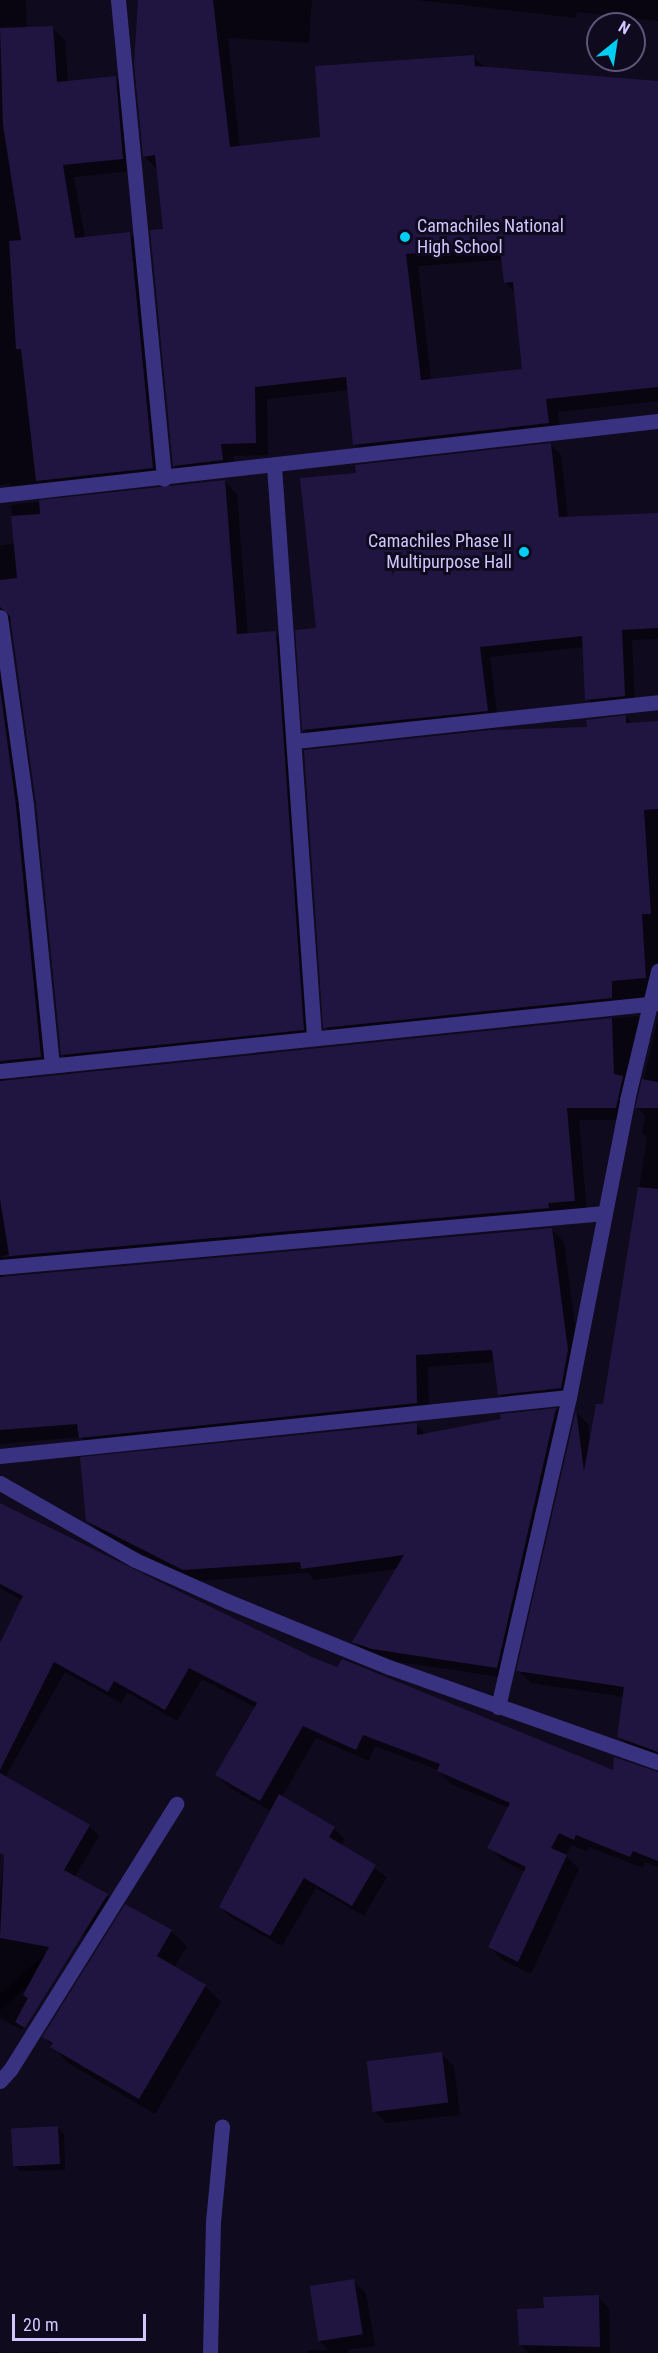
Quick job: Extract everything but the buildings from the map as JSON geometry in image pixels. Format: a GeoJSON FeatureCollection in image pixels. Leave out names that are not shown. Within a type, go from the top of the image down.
{"type":"FeatureCollection","features":[{"type":"Feature","properties":{"kind":"street"},"geometry":{"type":"LineString","coordinates":[[118,0],[165,479]]}},
{"type":"Feature","properties":{"kind":"street"},"geometry":{"type":"LineString","coordinates":[[0,495],[165,479],[658,421]]}},
{"type":"Feature","properties":{"kind":"street"},"geometry":{"type":"LineString","coordinates":[[274,466],[314,1036]]}},
{"type":"Feature","properties":{"kind":"street"},"geometry":{"type":"LineString","coordinates":[[0,617],[26,805],[52,1065]]}},
{"type":"Feature","properties":{"kind":"street"},"geometry":{"type":"LineString","coordinates":[[295,741],[658,702]]}},
{"type":"Feature","properties":{"kind":"street"},"geometry":{"type":"LineString","coordinates":[[498,1707],[569,1397],[627,1100],[655,1003],[658,971]]}},
{"type":"Feature","properties":{"kind":"street"},"geometry":{"type":"LineString","coordinates":[[0,1071],[314,1036],[655,1003]]}},
{"type":"Feature","properties":{"kind":"street"},"geometry":{"type":"LineString","coordinates":[[0,1267],[605,1213]]}},
{"type":"Feature","properties":{"kind":"street"},"geometry":{"type":"LineString","coordinates":[[0,1456],[569,1397]]}},
{"type":"Feature","properties":{"kind":"street"},"geometry":{"type":"LineString","coordinates":[[0,1483],[135,1560],[389,1667],[658,1762]]}},
{"type":"Feature","properties":{"kind":"street"},"geometry":{"type":"LineString","coordinates":[[0,2081],[10,2070],[176,1804]]}},
{"type":"Feature","properties":{"kind":"street"},"geometry":{"type":"LineString","coordinates":[[210,2353],[213,2222],[222,2126]]}},
{"type":"Feature","properties":{"kind":"place","name":"Camachiles National High School"},"geometry":{"type":"Point","coordinates":[405,237]}},
{"type":"Feature","properties":{"kind":"place","name":"Camachiles Phase II Multipurpose Hall"},"geometry":{"type":"Point","coordinates":[524,552]}}]}
